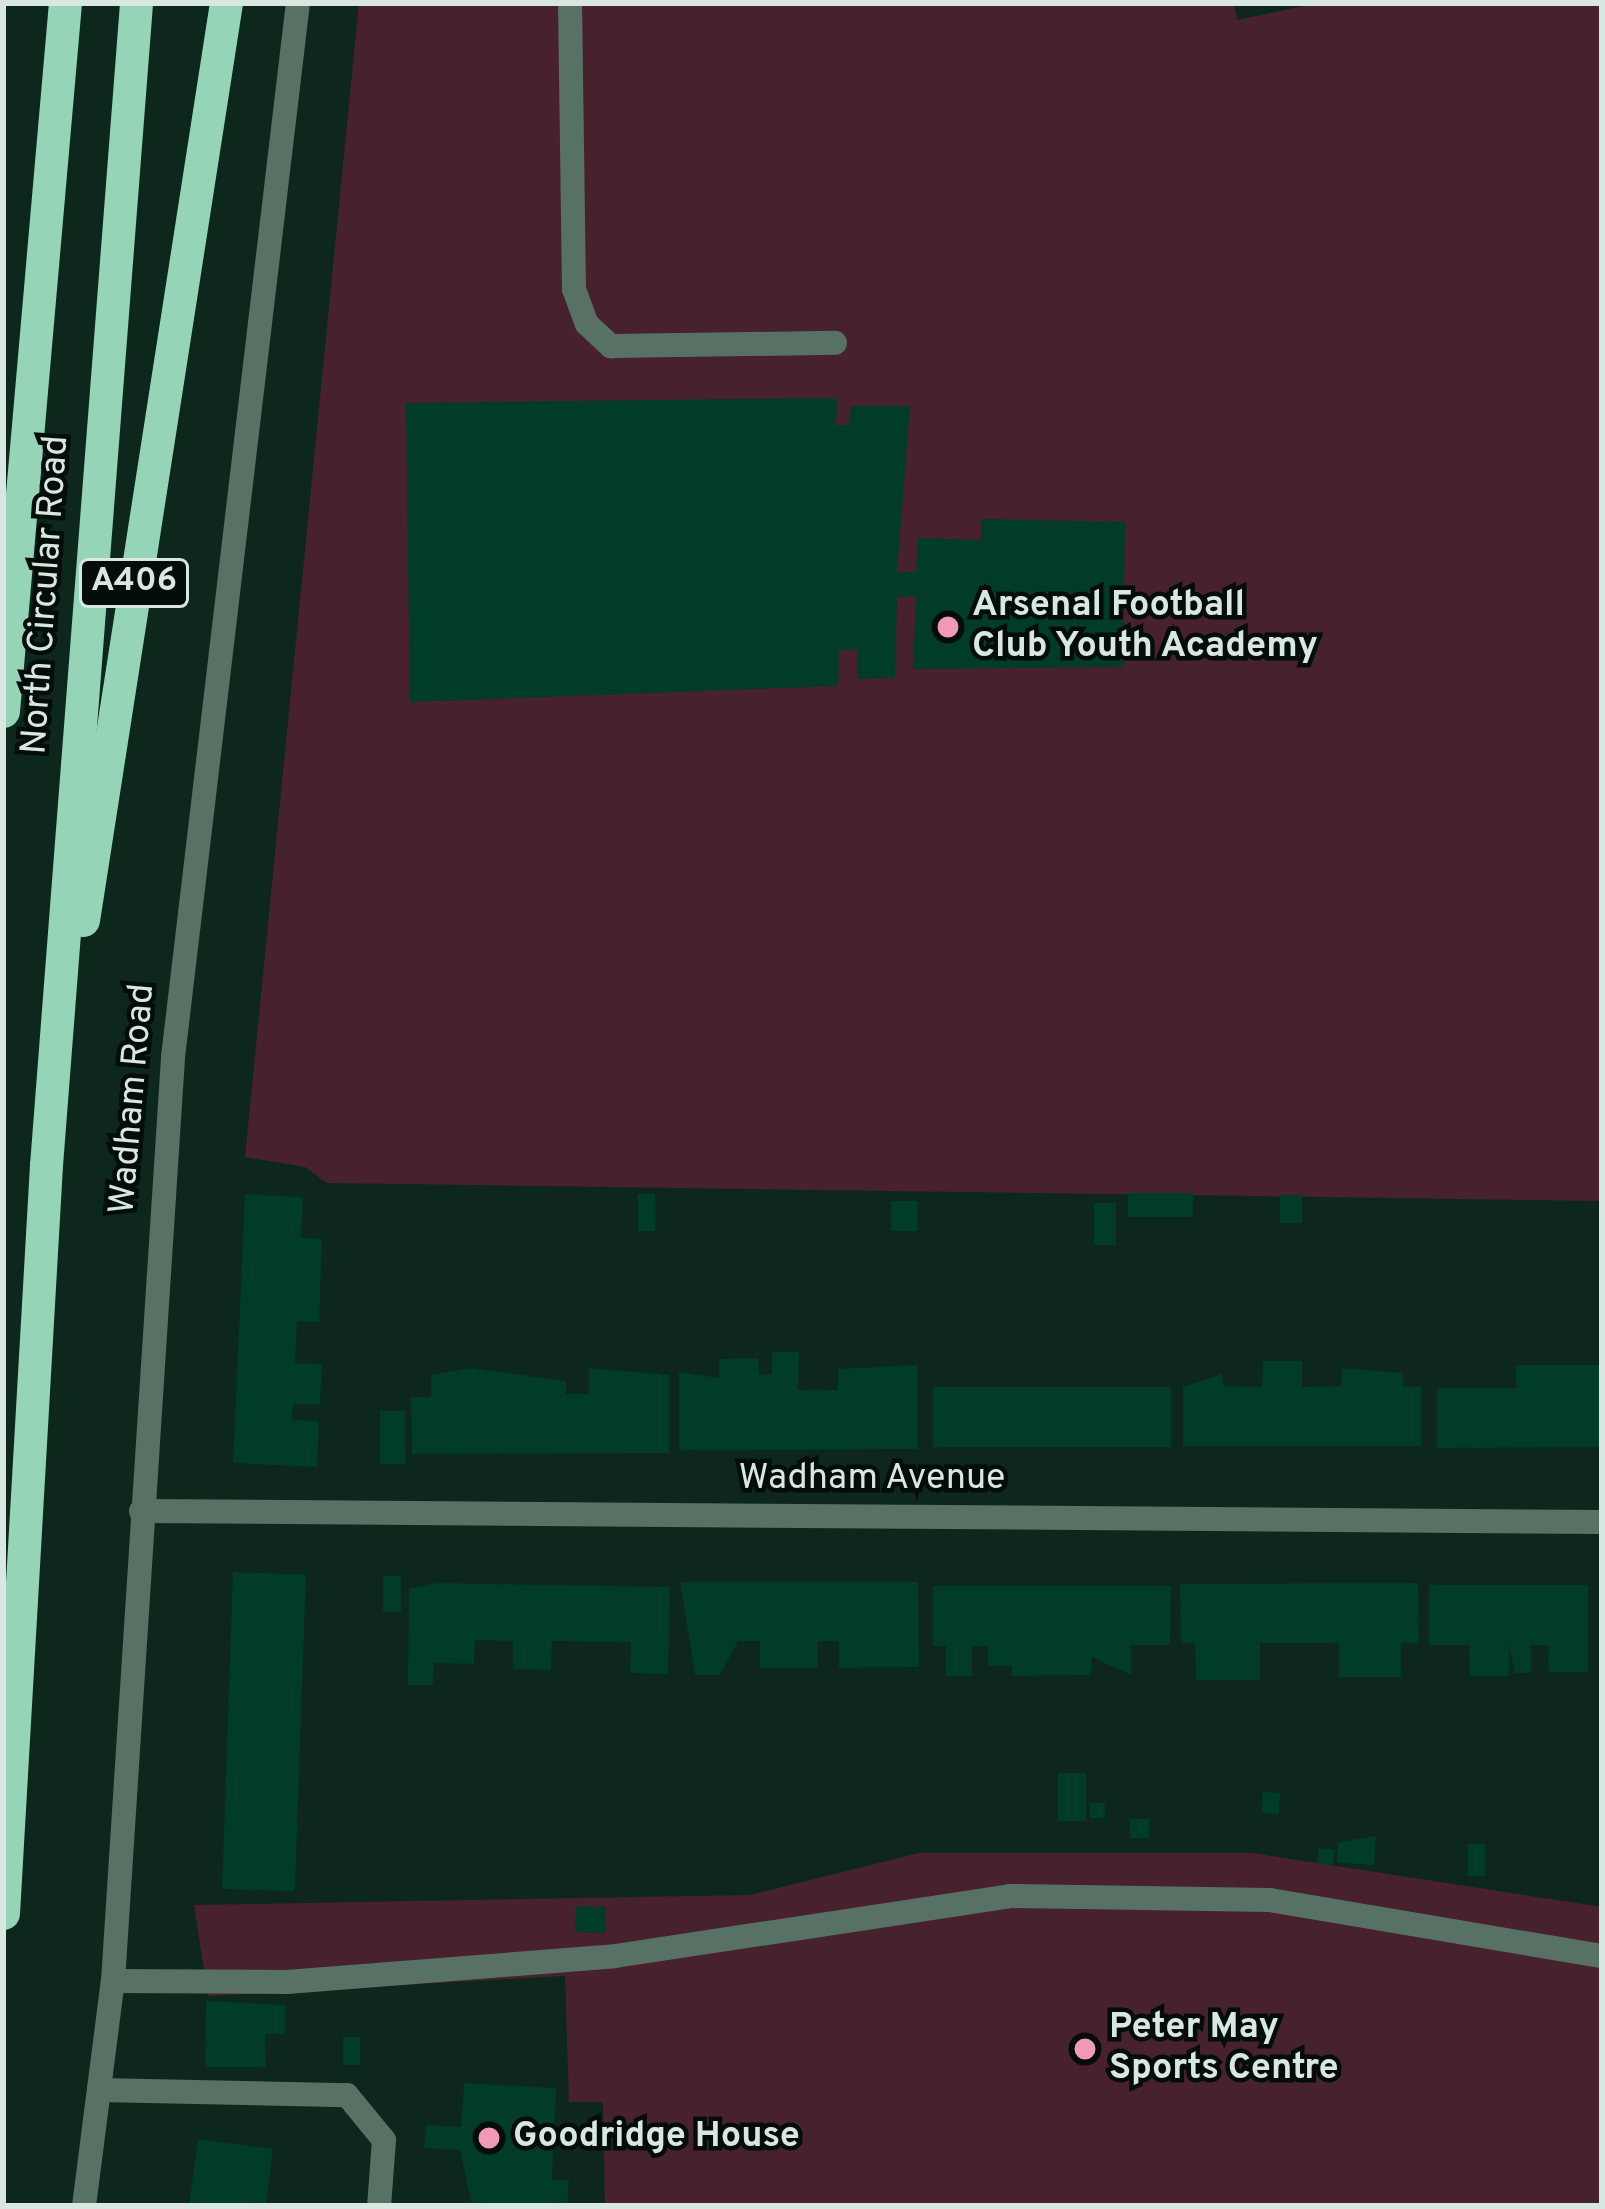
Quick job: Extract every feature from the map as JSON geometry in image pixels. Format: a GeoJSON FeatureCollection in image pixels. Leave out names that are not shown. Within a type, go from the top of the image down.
{"type":"FeatureCollection","features":[{"type":"Feature","properties":{"kind":"highway","name":"North Circular Road"},"geometry":{"type":"LineString","coordinates":[[3,711],[65,3]]}},
{"type":"Feature","properties":{"kind":"highway","name":"North Circular Road"},"geometry":{"type":"LineString","coordinates":[[3,1913],[46,1165],[136,3]]}},
{"type":"Feature","properties":{"kind":"highway","name":"A406"},"geometry":{"type":"LineString","coordinates":[[46,1165],[226,3]]}},
{"type":"Feature","properties":{"kind":"street","name":"Wadham Road"},"geometry":{"type":"LineString","coordinates":[[84,2206],[113,1981],[141,1511],[182,965],[298,3]]}},
{"type":"Feature","properties":{"kind":"street"},"geometry":{"type":"LineString","coordinates":[[570,3],[574,289],[587,324],[611,346],[835,343]]}},
{"type":"Feature","properties":{"kind":"street","name":"Wadham Avenue"},"geometry":{"type":"LineString","coordinates":[[141,1511],[1602,1522]]}},
{"type":"Feature","properties":{"kind":"street"},"geometry":{"type":"LineString","coordinates":[[113,1981],[287,1982],[615,1956],[1010,1896],[1270,1900],[1602,1956]]}},
{"type":"Feature","properties":{"kind":"street"},"geometry":{"type":"LineString","coordinates":[[99,2090],[347,2095],[384,2140],[379,2206]]}},
{"type":"Feature","properties":{"kind":"shaded area","name":"Arsenal Football Club Youth Academy"},"geometry":{"type":"Polygon","coordinates":[[[359,3],[1234,3],[1237,20],[1318,3],[1602,3],[1602,1201],[327,1183],[305,1167],[245,1157],[359,3]]]}},
{"type":"Feature","properties":{"kind":"shaded area","name":"Peter May Sports Centre"},"geometry":{"type":"Polygon","coordinates":[[[919,1853],[1253,1853],[1602,1907],[1602,2206],[605,2206],[603,2102],[569,2102],[565,1976],[208,1996],[194,1905],[750,1895],[919,1853]]]}},
{"type":"Feature","properties":{"kind":"building"},"geometry":{"type":"Polygon","coordinates":[[[837,398],[836,425],[849,425],[851,406],[910,406],[897,572],[916,572],[918,538],[981,540],[981,519],[1125,522],[1123,667],[913,669],[916,596],[897,597],[895,678],[857,679],[857,649],[839,650],[838,686],[410,702],[406,403],[837,398]]]}},
{"type":"Feature","properties":{"kind":"building"},"geometry":{"type":"Polygon","coordinates":[[[1128,1193],[1193,1193],[1193,1217],[1128,1217],[1128,1193]]]}},
{"type":"Feature","properties":{"kind":"building"},"geometry":{"type":"Polygon","coordinates":[[[245,1194],[303,1197],[301,1238],[322,1239],[319,1322],[297,1321],[295,1363],[322,1364],[320,1405],[293,1404],[292,1420],[319,1421],[317,1467],[233,1463],[245,1194]]]}},
{"type":"Feature","properties":{"kind":"building"},"geometry":{"type":"Polygon","coordinates":[[[638,1194],[655,1194],[655,1231],[638,1231],[638,1194]]]}},
{"type":"Feature","properties":{"kind":"building"},"geometry":{"type":"Polygon","coordinates":[[[1280,1195],[1302,1195],[1302,1223],[1280,1223],[1280,1195]]]}},
{"type":"Feature","properties":{"kind":"building"},"geometry":{"type":"Polygon","coordinates":[[[891,1201],[917,1201],[917,1231],[891,1231],[891,1201]]]}},
{"type":"Feature","properties":{"kind":"building"},"geometry":{"type":"Polygon","coordinates":[[[1094,1203],[1116,1203],[1116,1245],[1094,1245],[1094,1203]]]}},
{"type":"Feature","properties":{"kind":"building"},"geometry":{"type":"Polygon","coordinates":[[[772,1352],[799,1352],[798,1390],[838,1390],[838,1369],[917,1365],[917,1449],[679,1450],[679,1372],[719,1378],[719,1359],[758,1358],[759,1375],[772,1374],[772,1352]]]}},
{"type":"Feature","properties":{"kind":"building"},"geometry":{"type":"Polygon","coordinates":[[[1263,1361],[1302,1361],[1302,1387],[1341,1386],[1342,1368],[1403,1373],[1403,1387],[1421,1386],[1421,1446],[1183,1446],[1183,1387],[1222,1374],[1223,1386],[1262,1387],[1263,1361]]]}},
{"type":"Feature","properties":{"kind":"building"},"geometry":{"type":"Polygon","coordinates":[[[1516,1365],[1602,1365],[1602,1447],[1437,1448],[1437,1388],[1516,1388],[1516,1365]]]}},
{"type":"Feature","properties":{"kind":"building"},"geometry":{"type":"Polygon","coordinates":[[[470,1368],[566,1381],[566,1394],[589,1394],[589,1368],[669,1375],[669,1453],[412,1454],[411,1397],[431,1397],[431,1375],[470,1368]]]}},
{"type":"Feature","properties":{"kind":"building"},"geometry":{"type":"Polygon","coordinates":[[[933,1387],[1171,1387],[1171,1447],[933,1447],[933,1387]]]}},
{"type":"Feature","properties":{"kind":"building"},"geometry":{"type":"Polygon","coordinates":[[[380,1411],[405,1411],[405,1464],[380,1464],[380,1411]]]}},
{"type":"Feature","properties":{"kind":"building"},"geometry":{"type":"Polygon","coordinates":[[[233,1572],[306,1575],[295,1891],[222,1889],[233,1572]]]}},
{"type":"Feature","properties":{"kind":"building"},"geometry":{"type":"Polygon","coordinates":[[[383,1576],[401,1576],[401,1612],[383,1612],[383,1576]]]}},
{"type":"Feature","properties":{"kind":"building"},"geometry":{"type":"Polygon","coordinates":[[[680,1582],[918,1582],[919,1667],[839,1668],[839,1641],[818,1641],[818,1668],[760,1668],[760,1641],[738,1641],[720,1675],[695,1675],[680,1582]]]}},
{"type":"Feature","properties":{"kind":"building"},"geometry":{"type":"Polygon","coordinates":[[[436,1583],[670,1587],[668,1674],[630,1673],[631,1642],[552,1641],[551,1670],[513,1669],[513,1641],[475,1640],[474,1664],[434,1663],[433,1685],[408,1685],[409,1589],[436,1583]]]}},
{"type":"Feature","properties":{"kind":"building"},"geometry":{"type":"Polygon","coordinates":[[[1418,1583],[1419,1643],[1401,1643],[1401,1677],[1339,1677],[1339,1643],[1260,1643],[1260,1680],[1196,1680],[1195,1643],[1181,1643],[1180,1584],[1418,1583]]]}},
{"type":"Feature","properties":{"kind":"building"},"geometry":{"type":"Polygon","coordinates":[[[1429,1585],[1588,1585],[1588,1672],[1549,1672],[1548,1645],[1531,1645],[1531,1673],[1515,1673],[1509,1645],[1509,1676],[1470,1676],[1469,1645],[1429,1645],[1429,1585]]]}},
{"type":"Feature","properties":{"kind":"building"},"geometry":{"type":"Polygon","coordinates":[[[933,1586],[1171,1586],[1170,1645],[1131,1645],[1131,1675],[1092,1657],[1091,1675],[1012,1676],[1012,1666],[988,1666],[988,1646],[972,1646],[972,1676],[946,1676],[946,1646],[933,1646],[933,1586]]]}},
{"type":"Feature","properties":{"kind":"building"},"geometry":{"type":"Polygon","coordinates":[[[1058,1773],[1086,1773],[1086,1821],[1058,1821],[1058,1773]]]}},
{"type":"Feature","properties":{"kind":"building"},"geometry":{"type":"Polygon","coordinates":[[[1263,1792],[1280,1793],[1279,1814],[1262,1813],[1263,1792]]]}},
{"type":"Feature","properties":{"kind":"building"},"geometry":{"type":"Polygon","coordinates":[[[1090,1803],[1105,1803],[1105,1818],[1090,1818],[1090,1803]]]}},
{"type":"Feature","properties":{"kind":"building"},"geometry":{"type":"Polygon","coordinates":[[[1130,1819],[1149,1819],[1149,1838],[1130,1838],[1130,1819]]]}},
{"type":"Feature","properties":{"kind":"building"},"geometry":{"type":"Polygon","coordinates":[[[1376,1836],[1374,1865],[1337,1863],[1338,1842],[1376,1836]]]}},
{"type":"Feature","properties":{"kind":"building"},"geometry":{"type":"Polygon","coordinates":[[[1468,1844],[1485,1844],[1485,1876],[1468,1876],[1468,1844]]]}},
{"type":"Feature","properties":{"kind":"building"},"geometry":{"type":"Polygon","coordinates":[[[1319,1848],[1335,1850],[1333,1865],[1317,1863],[1319,1848]]]}},
{"type":"Feature","properties":{"kind":"building"},"geometry":{"type":"Polygon","coordinates":[[[576,1906],[606,1907],[605,1933],[575,1932],[576,1906]]]}},
{"type":"Feature","properties":{"kind":"building"},"geometry":{"type":"Polygon","coordinates":[[[206,2001],[285,2005],[285,2034],[265,2034],[266,2067],[205,2067],[206,2001]]]}},
{"type":"Feature","properties":{"kind":"building"},"geometry":{"type":"Polygon","coordinates":[[[343,2037],[360,2037],[360,2065],[343,2065],[343,2037]]]}},
{"type":"Feature","properties":{"kind":"building","name":"Goodridge House"},"geometry":{"type":"Polygon","coordinates":[[[464,2083],[556,2088],[552,2180],[569,2180],[567,2206],[472,2206],[460,2150],[424,2148],[426,2125],[461,2127],[464,2083]]]}},
{"type":"Feature","properties":{"kind":"building"},"geometry":{"type":"Polygon","coordinates":[[[198,2139],[273,2149],[266,2206],[189,2206],[198,2139]]]}},
{"type":"Feature","properties":{"kind":"place","name":"Arsenal Football Club Youth Academy"},"geometry":{"type":"Point","coordinates":[948,627]}},
{"type":"Feature","properties":{"kind":"place","name":"Peter May Sports Centre"},"geometry":{"type":"Point","coordinates":[1085,2049]}},
{"type":"Feature","properties":{"kind":"place","name":"Goodridge House"},"geometry":{"type":"Point","coordinates":[489,2138]}}]}
